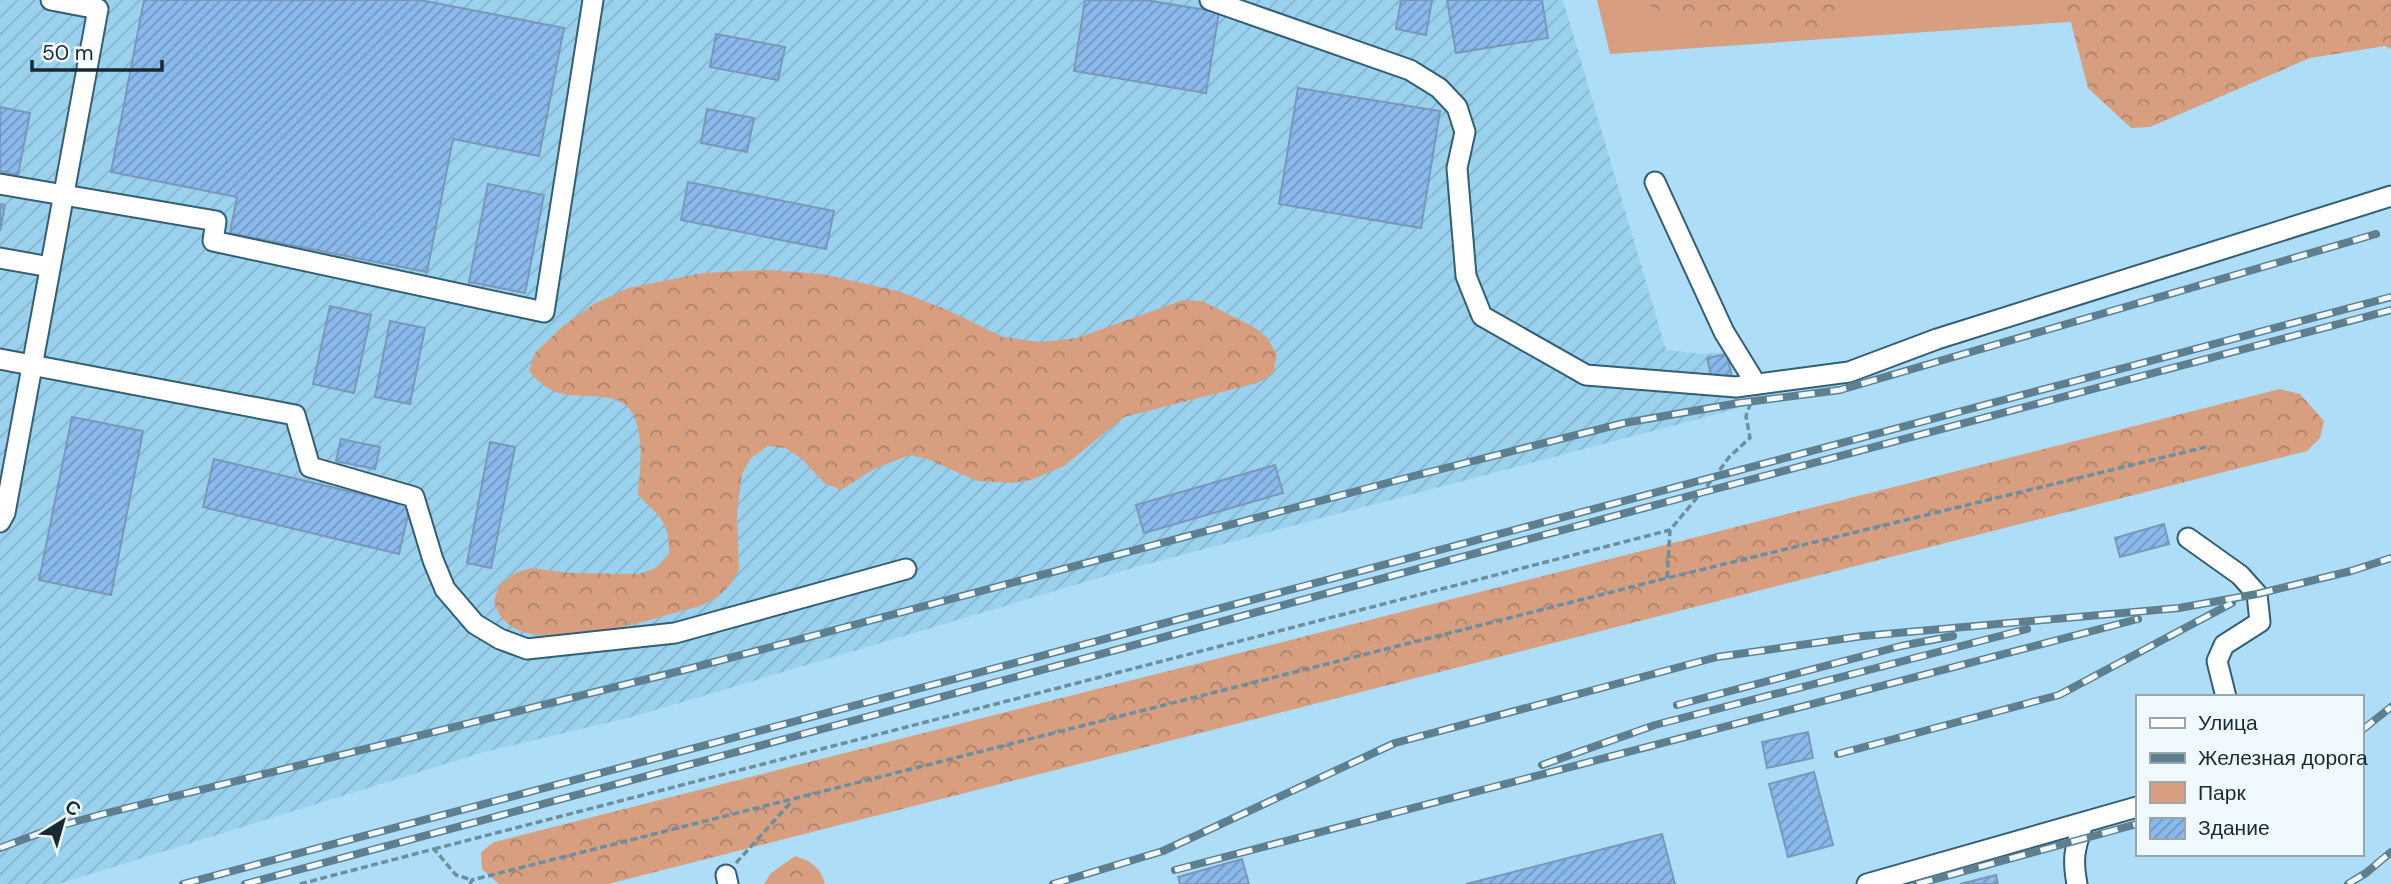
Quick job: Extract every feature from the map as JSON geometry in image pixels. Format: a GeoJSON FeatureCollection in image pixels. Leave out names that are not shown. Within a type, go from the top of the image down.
{"type":"FeatureCollection","features":[{"type":"Feature","properties":{"kind":"lane"},"geometry":{"type":"LineString","coordinates":[[0,522],[5,513],[98,5],[51,0]]}},
{"type":"Feature","properties":{"kind":"lane"},"geometry":{"type":"LineString","coordinates":[[0,184],[216,221],[213,241],[544,312],[593,0]]}},
{"type":"Feature","properties":{"kind":"lane"},"geometry":{"type":"LineString","coordinates":[[1210,0],[1410,70],[1439,88],[1457,107],[1465,132],[1457,168],[1466,276],[1482,316],[1586,375],[1736,387],[1849,372],[1937,339],[2391,196]]}},
{"type":"Feature","properties":{"kind":"lane"},"geometry":{"type":"LineString","coordinates":[[1655,181],[1724,332],[1756,384]]}},
{"type":"Feature","properties":{"kind":"lane"},"geometry":{"type":"LineString","coordinates":[[0,258],[50,267]]}},
{"type":"Feature","properties":{"kind":"lane"},"geometry":{"type":"LineString","coordinates":[[0,359],[295,415],[310,467],[414,497],[444,589],[475,624],[500,639],[527,649],[674,633],[906,569]]}},
{"type":"Feature","properties":{"kind":"lane"},"geometry":{"type":"LineString","coordinates":[[2188,538],[2240,575],[2257,594],[2260,622],[2224,645],[2217,662],[2225,695]]}},
{"type":"Feature","properties":{"kind":"lane"},"geometry":{"type":"LineString","coordinates":[[1867,884],[2136,807]]}},
{"type":"Feature","properties":{"kind":"lane"},"geometry":{"type":"LineString","coordinates":[[2077,884],[2075,845],[2082,824]]}},
{"type":"Feature","properties":{"kind":"path"},"geometry":{"type":"LineString","coordinates":[[1667,578],[1670,530],[1730,456],[1750,438],[1746,416],[1756,384]]}},
{"type":"Feature","properties":{"kind":"path"},"geometry":{"type":"LineString","coordinates":[[434,849],[456,875],[471,882],[1667,578],[2210,446]]}},
{"type":"Feature","properties":{"kind":"path"},"geometry":{"type":"LineString","coordinates":[[300,884],[1670,530]]}},
{"type":"Feature","properties":{"kind":"path"},"geometry":{"type":"LineString","coordinates":[[727,880],[794,799]]}},
{"type":"Feature","properties":{"kind":"shaded area"},"geometry":{"type":"Polygon","coordinates":[[[0,0],[1563,0],[1666,350],[1703,354],[1729,352],[1740,408],[1132,568],[632,717],[484,752],[58,884],[0,884],[0,0]]]}},
{"type":"Feature","properties":{"kind":"green space"},"geometry":{"type":"Polygon","coordinates":[[[1597,0],[2384,0],[1610,54],[1597,0]]]}},
{"type":"Feature","properties":{"kind":"green space"},"geometry":{"type":"Polygon","coordinates":[[[1642,0],[1866,0],[1837,20],[1817,27],[1743,34],[1691,26],[1658,11],[1642,0]]]}},
{"type":"Feature","properties":{"kind":"green space"},"geometry":{"type":"Polygon","coordinates":[[[2065,0],[2391,0],[2391,49],[2385,46],[2310,58],[2150,127],[2131,128],[2088,88],[2065,0]]]}},
{"type":"Feature","properties":{"kind":"green space"},"geometry":{"type":"Polygon","coordinates":[[[766,270],[822,274],[898,291],[950,311],[1003,337],[1040,342],[1077,338],[1183,300],[1202,301],[1252,326],[1267,337],[1277,355],[1273,374],[1257,383],[1124,417],[1064,466],[1031,480],[1013,483],[977,481],[928,459],[910,455],[874,469],[841,490],[824,483],[801,458],[785,448],[768,446],[751,458],[742,474],[737,512],[739,570],[729,586],[716,598],[700,606],[597,632],[567,636],[540,635],[518,630],[501,617],[494,602],[499,585],[515,573],[531,568],[569,573],[639,574],[656,568],[669,554],[668,534],[662,520],[638,495],[640,441],[637,423],[631,410],[612,399],[559,393],[550,389],[529,371],[535,353],[563,326],[594,304],[628,288],[703,273],[766,270]]]}},
{"type":"Feature","properties":{"kind":"green space"},"geometry":{"type":"Polygon","coordinates":[[[2280,389],[2300,394],[2324,421],[2320,438],[2307,451],[608,884],[499,884],[482,869],[481,852],[494,842],[2280,389]]]}},
{"type":"Feature","properties":{"kind":"green space"},"geometry":{"type":"Polygon","coordinates":[[[795,856],[814,866],[825,884],[764,884],[771,873],[795,856]]]}},
{"type":"Feature","properties":{"kind":"building"},"geometry":{"type":"Polygon","coordinates":[[[144,0],[420,0],[564,28],[539,156],[453,139],[427,272],[230,233],[237,197],[111,172],[144,0]]]}},
{"type":"Feature","properties":{"kind":"building"},"geometry":{"type":"Polygon","coordinates":[[[1085,0],[1145,0],[1219,12],[1206,93],[1074,71],[1085,0]]]}},
{"type":"Feature","properties":{"kind":"building"},"geometry":{"type":"Polygon","coordinates":[[[1401,0],[1432,0],[1426,35],[1396,29],[1401,0]]]}},
{"type":"Feature","properties":{"kind":"building"},"geometry":{"type":"Polygon","coordinates":[[[1447,0],[1542,0],[1548,38],[1456,53],[1447,0]]]}},
{"type":"Feature","properties":{"kind":"building"},"geometry":{"type":"Polygon","coordinates":[[[716,34],[785,47],[778,80],[710,67],[716,34]]]}},
{"type":"Feature","properties":{"kind":"building"},"geometry":{"type":"Polygon","coordinates":[[[1298,88],[1440,111],[1421,228],[1279,204],[1298,88]]]}},
{"type":"Feature","properties":{"kind":"building"},"geometry":{"type":"Polygon","coordinates":[[[0,107],[30,113],[18,175],[0,171],[0,107]]]}},
{"type":"Feature","properties":{"kind":"building"},"geometry":{"type":"Polygon","coordinates":[[[707,109],[754,118],[747,152],[701,143],[707,109]]]}},
{"type":"Feature","properties":{"kind":"building"},"geometry":{"type":"Polygon","coordinates":[[[688,182],[834,211],[826,249],[681,220],[688,182]]]}},
{"type":"Feature","properties":{"kind":"building"},"geometry":{"type":"Polygon","coordinates":[[[488,184],[544,195],[525,293],[469,282],[488,184]]]}},
{"type":"Feature","properties":{"kind":"building"},"geometry":{"type":"Polygon","coordinates":[[[0,204],[5,205],[0,231],[0,204]]]}},
{"type":"Feature","properties":{"kind":"building"},"geometry":{"type":"Polygon","coordinates":[[[330,306],[371,315],[354,393],[313,384],[330,306]]]}},
{"type":"Feature","properties":{"kind":"building"},"geometry":{"type":"Polygon","coordinates":[[[390,321],[425,328],[410,404],[375,397],[390,321]]]}},
{"type":"Feature","properties":{"kind":"building"},"geometry":{"type":"Polygon","coordinates":[[[1727,354],[1732,379],[1713,383],[1707,358],[1727,354]]]}},
{"type":"Feature","properties":{"kind":"building"},"geometry":{"type":"Polygon","coordinates":[[[72,417],[143,431],[111,595],[39,580],[72,417]]]}},
{"type":"Feature","properties":{"kind":"building"},"geometry":{"type":"Polygon","coordinates":[[[341,439],[380,447],[375,469],[336,461],[341,439]]]}},
{"type":"Feature","properties":{"kind":"building"},"geometry":{"type":"Polygon","coordinates":[[[490,442],[515,447],[491,568],[467,563],[490,442]]]}},
{"type":"Feature","properties":{"kind":"building"},"geometry":{"type":"Polygon","coordinates":[[[214,459],[410,506],[399,554],[203,507],[214,459]]]}},
{"type":"Feature","properties":{"kind":"building"},"geometry":{"type":"Polygon","coordinates":[[[1275,465],[1283,493],[1144,533],[1136,505],[1275,465]]]}},
{"type":"Feature","properties":{"kind":"building"},"geometry":{"type":"Polygon","coordinates":[[[2164,524],[2169,544],[2120,557],[2115,538],[2164,524]]]}},
{"type":"Feature","properties":{"kind":"building"},"geometry":{"type":"Polygon","coordinates":[[[1808,732],[1813,758],[1767,768],[1762,742],[1808,732]]]}},
{"type":"Feature","properties":{"kind":"building"},"geometry":{"type":"Polygon","coordinates":[[[1814,772],[1833,845],[1788,857],[1769,784],[1814,772]]]}},
{"type":"Feature","properties":{"kind":"building"},"geometry":{"type":"Polygon","coordinates":[[[1662,834],[1675,884],[1466,884],[1662,834]]]}},
{"type":"Feature","properties":{"kind":"building"},"geometry":{"type":"Polygon","coordinates":[[[1242,859],[1249,884],[1180,884],[1178,877],[1242,859]]]}},
{"type":"Feature","properties":{"kind":"building"},"geometry":{"type":"Polygon","coordinates":[[[1996,875],[1998,884],[1960,884],[1996,875]]]}},
{"type":"Feature","properties":{"kind":"railway"},"geometry":{"type":"LineString","coordinates":[[0,848],[59,826],[107,813],[688,669],[1406,478],[1624,423],[1739,403],[1840,390],[2376,234]]}},
{"type":"Feature","properties":{"kind":"railway"},"geometry":{"type":"LineString","coordinates":[[183,884],[2391,297]]}},
{"type":"Feature","properties":{"kind":"railway"},"geometry":{"type":"LineString","coordinates":[[245,884],[2391,310]]}},
{"type":"Feature","properties":{"kind":"railway"},"geometry":{"type":"LineString","coordinates":[[1053,884],[1163,851],[1395,743],[1717,657],[1863,636],[2179,608],[2257,594],[2351,571],[2391,558]]}},
{"type":"Feature","properties":{"kind":"railway"},"geometry":{"type":"LineString","coordinates":[[1838,754],[2059,695],[2232,603]]}},
{"type":"Feature","properties":{"kind":"railway"},"geometry":{"type":"LineString","coordinates":[[1175,870],[2138,619]]}},
{"type":"Feature","properties":{"kind":"railway"},"geometry":{"type":"LineString","coordinates":[[1542,765],[1655,725],[2027,629]]}},
{"type":"Feature","properties":{"kind":"railway"},"geometry":{"type":"LineString","coordinates":[[1677,705],[1901,646],[1953,636]]}},
{"type":"Feature","properties":{"kind":"railway"},"geometry":{"type":"LineString","coordinates":[[2363,729],[2391,707]]}},
{"type":"Feature","properties":{"kind":"railway"},"geometry":{"type":"LineString","coordinates":[[1917,884],[2136,824]]}},
{"type":"Feature","properties":{"kind":"railway"},"geometry":{"type":"LineString","coordinates":[[2348,884],[2391,852]]}}]}
